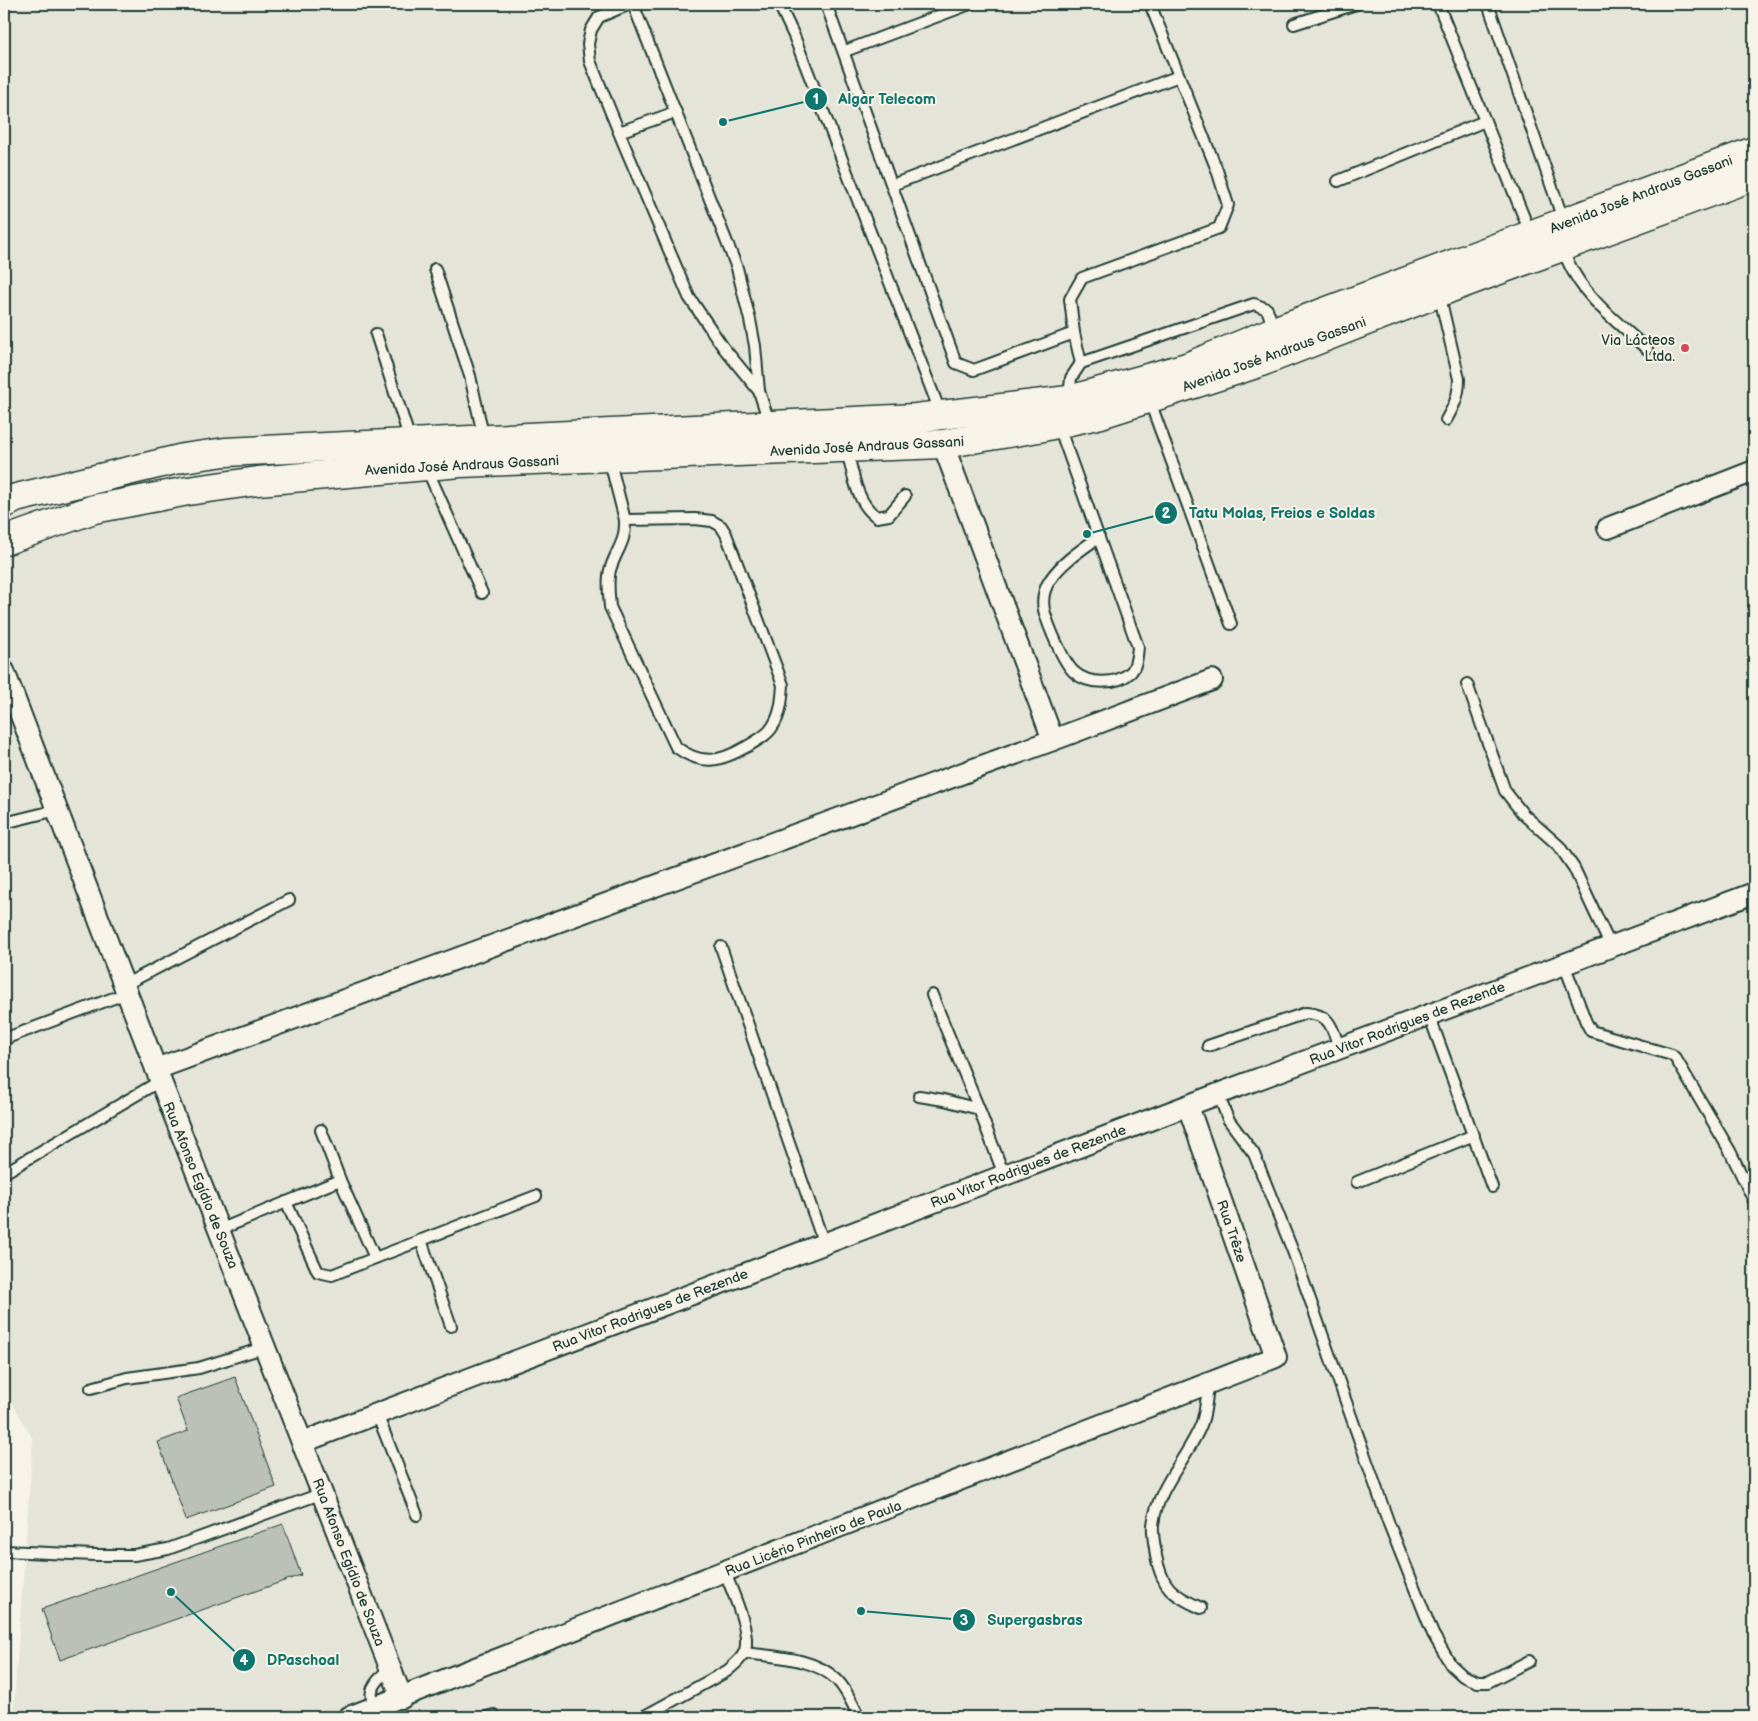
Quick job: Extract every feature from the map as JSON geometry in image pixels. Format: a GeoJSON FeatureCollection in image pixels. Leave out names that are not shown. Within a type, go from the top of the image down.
{"type":"FeatureCollection","features":[{"type":"Feature","properties":{"kind":"main road","name":"Avenida José Andraus Gassani"},"geometry":{"type":"LineString","coordinates":[[468,448],[608,457],[758,435],[941,415],[1063,412],[1101,414],[1256,364],[1278,343],[1547,239],[1754,151]]}},
{"type":"Feature","properties":{"kind":"main road","name":"Avenida José Andraus Gassani"},"geometry":{"type":"LineString","coordinates":[[4,541],[94,509],[188,491],[468,448],[758,435],[846,447],[943,444],[1063,412],[1187,367],[1278,343],[1439,292],[1547,239],[1754,176]]}},
{"type":"Feature","properties":{"kind":"main road","name":"Avenida José Andraus Gassani"},"geometry":{"type":"LineString","coordinates":[[4,504],[16,498],[182,458],[225,452],[418,455]]}},
{"type":"Feature","properties":{"kind":"main road"},"geometry":{"type":"LineString","coordinates":[[182,458],[188,491]]}},
{"type":"Feature","properties":{"kind":"street"},"geometry":{"type":"LineString","coordinates":[[943,444],[1053,740]]}},
{"type":"Feature","properties":{"kind":"street"},"geometry":{"type":"LineString","coordinates":[[1608,528],[1754,471]]}},
{"type":"Feature","properties":{"kind":"street","name":"Rua Afonso Egídio de Souza"},"geometry":{"type":"LineString","coordinates":[[4,671],[158,1075],[402,1698]]}},
{"type":"Feature","properties":{"kind":"street"},"geometry":{"type":"LineString","coordinates":[[158,1075],[1212,680]]}},
{"type":"Feature","properties":{"kind":"street","name":"Rua Vitor Rodrigues de Rezende"},"geometry":{"type":"LineString","coordinates":[[303,1442],[1218,1094],[1754,893]]}},
{"type":"Feature","properties":{"kind":"street","name":"Rua Trêze"},"geometry":{"type":"LineString","coordinates":[[1188,1106],[1276,1357]]}},
{"type":"Feature","properties":{"kind":"street","name":"Rua Licério Pinheiro de Paula"},"geometry":{"type":"LineString","coordinates":[[349,1717],[378,1712],[402,1698],[1276,1357]]}},
{"type":"Feature","properties":{"kind":"lane"},"geometry":{"type":"LineString","coordinates":[[758,435],[759,391],[755,346],[737,268],[632,4],[599,18],[591,30],[588,44],[590,61],[689,297],[723,347],[759,391]]}},
{"type":"Feature","properties":{"kind":"lane"},"geometry":{"type":"LineString","coordinates":[[779,4],[794,36],[941,415]]}},
{"type":"Feature","properties":{"kind":"lane"},"geometry":{"type":"LineString","coordinates":[[826,4],[845,51],[956,362],[974,370],[1074,333]]}},
{"type":"Feature","properties":{"kind":"lane"},"geometry":{"type":"LineString","coordinates":[[845,51],[970,4]]}},
{"type":"Feature","properties":{"kind":"lane"},"geometry":{"type":"LineString","coordinates":[[1081,363],[1074,333],[1070,299],[1082,278],[1219,228],[1228,205],[1218,170],[1150,4]]}},
{"type":"Feature","properties":{"kind":"lane"},"geometry":{"type":"LineString","coordinates":[[1294,24],[1356,4]]}},
{"type":"Feature","properties":{"kind":"lane"},"geometry":{"type":"LineString","coordinates":[[1438,4],[1485,121],[1547,239],[1592,298],[1647,349]]}},
{"type":"Feature","properties":{"kind":"lane"},"geometry":{"type":"LineString","coordinates":[[1488,4],[1547,239]]}},
{"type":"Feature","properties":{"kind":"lane"},"geometry":{"type":"LineString","coordinates":[[892,184],[1180,76]]}},
{"type":"Feature","properties":{"kind":"lane"},"geometry":{"type":"LineString","coordinates":[[619,132],[676,112]]}},
{"type":"Feature","properties":{"kind":"lane"},"geometry":{"type":"LineString","coordinates":[[1338,180],[1485,121]]}},
{"type":"Feature","properties":{"kind":"lane"},"geometry":{"type":"LineString","coordinates":[[436,269],[470,376],[468,448]]}},
{"type":"Feature","properties":{"kind":"lane"},"geometry":{"type":"LineString","coordinates":[[1439,292],[1459,379],[1459,392],[1456,404],[1446,420]]}},
{"type":"Feature","properties":{"kind":"lane"},"geometry":{"type":"LineString","coordinates":[[1099,537],[1066,561],[1049,581],[1043,595],[1044,609],[1064,660],[1074,673],[1088,680],[1107,682],[1120,680],[1132,671],[1137,660],[1138,647],[1099,537],[1063,412],[1071,378],[1081,363],[1254,304],[1267,309],[1278,343]]}},
{"type":"Feature","properties":{"kind":"lane"},"geometry":{"type":"LineString","coordinates":[[376,334],[418,455],[482,593]]}},
{"type":"Feature","properties":{"kind":"lane"},"geometry":{"type":"LineString","coordinates":[[1149,398],[1231,624]]}},
{"type":"Feature","properties":{"kind":"lane"},"geometry":{"type":"LineString","coordinates":[[846,447],[859,494],[870,512],[877,517],[889,515],[905,496]]}},
{"type":"Feature","properties":{"kind":"lane"},"geometry":{"type":"LineString","coordinates":[[608,457],[625,520],[623,542],[610,570],[610,607],[676,748],[686,755],[699,760],[714,760],[733,755],[761,739],[773,726],[782,705],[783,685],[726,534],[721,526],[712,521],[695,519],[625,520]]}},
{"type":"Feature","properties":{"kind":"lane"},"geometry":{"type":"LineString","coordinates":[[1467,684],[1505,791],[1523,814],[1559,846],[1574,868],[1611,946]]}},
{"type":"Feature","properties":{"kind":"lane"},"geometry":{"type":"LineString","coordinates":[[4,823],[57,810]]}},
{"type":"Feature","properties":{"kind":"lane"},"geometry":{"type":"LineString","coordinates":[[4,1039],[125,989],[289,900]]}},
{"type":"Feature","properties":{"kind":"lane"},"geometry":{"type":"LineString","coordinates":[[721,947],[824,1244]]}},
{"type":"Feature","properties":{"kind":"lane"},"geometry":{"type":"LineString","coordinates":[[1564,964],[1591,1032],[1672,1055],[1676,1059],[1730,1151],[1754,1201]]}},
{"type":"Feature","properties":{"kind":"lane"},"geometry":{"type":"LineString","coordinates":[[932,995],[980,1110],[1004,1175]]}},
{"type":"Feature","properties":{"kind":"lane"},"geometry":{"type":"LineString","coordinates":[[1208,1046],[1306,1013],[1323,1016],[1328,1021],[1340,1049]]}},
{"type":"Feature","properties":{"kind":"lane"},"geometry":{"type":"LineString","coordinates":[[1429,1015],[1492,1186]]}},
{"type":"Feature","properties":{"kind":"lane"},"geometry":{"type":"LineString","coordinates":[[4,1173],[158,1075]]}},
{"type":"Feature","properties":{"kind":"lane"},"geometry":{"type":"LineString","coordinates":[[1218,1094],[1228,1119],[1254,1154],[1294,1254],[1389,1524],[1433,1634],[1450,1665],[1463,1676],[1478,1682],[1488,1682],[1529,1661]]}},
{"type":"Feature","properties":{"kind":"lane"},"geometry":{"type":"LineString","coordinates":[[919,1096],[944,1100],[980,1110]]}},
{"type":"Feature","properties":{"kind":"lane"},"geometry":{"type":"LineString","coordinates":[[321,1130],[340,1180],[374,1258]]}},
{"type":"Feature","properties":{"kind":"lane"},"geometry":{"type":"LineString","coordinates":[[1358,1182],[1474,1136]]}},
{"type":"Feature","properties":{"kind":"lane"},"geometry":{"type":"LineString","coordinates":[[219,1230],[340,1180]]}},
{"type":"Feature","properties":{"kind":"lane"},"geometry":{"type":"LineString","coordinates":[[286,1202],[318,1272],[332,1276],[536,1196]]}},
{"type":"Feature","properties":{"kind":"lane"},"geometry":{"type":"LineString","coordinates":[[420,1240],[451,1326]]}},
{"type":"Feature","properties":{"kind":"lane"},"geometry":{"type":"LineString","coordinates":[[91,1388],[127,1378],[199,1368],[266,1347]]}},
{"type":"Feature","properties":{"kind":"lane"},"geometry":{"type":"LineString","coordinates":[[1201,1608],[1182,1599],[1165,1584],[1159,1569],[1153,1526],[1161,1495],[1201,1425],[1205,1411],[1208,1384]]}},
{"type":"Feature","properties":{"kind":"lane"},"geometry":{"type":"LineString","coordinates":[[376,1414],[417,1515]]}},
{"type":"Feature","properties":{"kind":"lane"},"geometry":{"type":"LineString","coordinates":[[4,1551],[134,1555],[168,1549],[323,1493]]}},
{"type":"Feature","properties":{"kind":"lane"},"geometry":{"type":"LineString","coordinates":[[642,1717],[727,1671],[744,1652],[747,1642],[744,1627],[725,1572]]}},
{"type":"Feature","properties":{"kind":"lane"},"geometry":{"type":"LineString","coordinates":[[744,1652],[800,1661],[824,1670],[837,1680],[849,1697],[859,1717]]}},
{"type":"Feature","properties":{"kind":"lane"},"geometry":{"type":"LineString","coordinates":[[378,1712],[370,1697],[372,1687],[390,1667]]}},
{"type":"Feature","properties":{"kind":"shaded area"},"geometry":{"type":"Polygon","coordinates":[[[4,4],[1754,4],[1754,1717],[13,1717],[33,1439],[4,1389],[4,4]]]}},
{"type":"Feature","properties":{"kind":"building"},"geometry":{"type":"Polygon","coordinates":[[[235,1377],[276,1487],[186,1520],[158,1442],[188,1431],[176,1398],[235,1377]]]}},
{"type":"Feature","properties":{"kind":"building"},"geometry":{"type":"Polygon","coordinates":[[[283,1524],[301,1575],[60,1660],[42,1609],[283,1524]]]}},
{"type":"Feature","properties":{"kind":"place","name":"Algar Telecom"},"geometry":{"type":"Point","coordinates":[723,122]}},
{"type":"Feature","properties":{"kind":"place","name":"Via Lácteos Ltda."},"geometry":{"type":"Point","coordinates":[1685,348]}},
{"type":"Feature","properties":{"kind":"place","name":"Tatu Molas, Freios e Soldas"},"geometry":{"type":"Point","coordinates":[1087,534]}},
{"type":"Feature","properties":{"kind":"place","name":"DPaschoal"},"geometry":{"type":"Point","coordinates":[171,1592]}},
{"type":"Feature","properties":{"kind":"place","name":"Supergasbras"},"geometry":{"type":"Point","coordinates":[861,1611]}}]}
